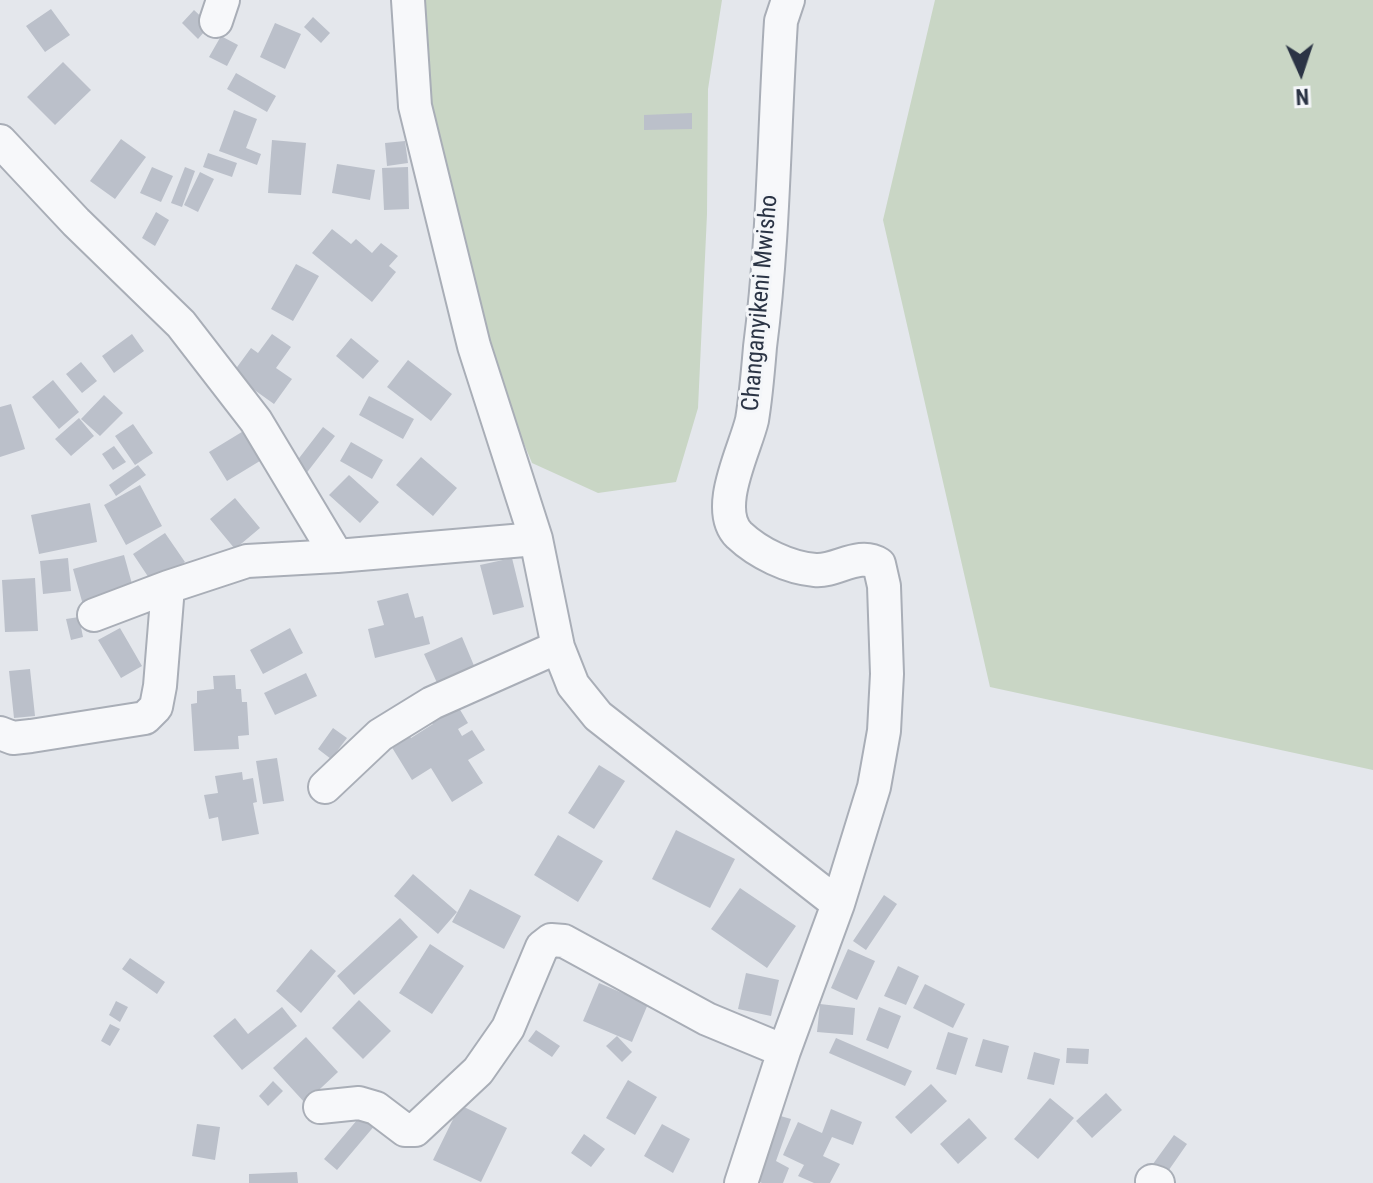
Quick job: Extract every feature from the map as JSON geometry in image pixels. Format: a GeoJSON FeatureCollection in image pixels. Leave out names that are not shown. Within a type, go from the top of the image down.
{"type":"FeatureCollection","features":[{"type":"Feature","properties":{"kind":"street"},"geometry":{"type":"LineString","coordinates":[[408,0],[415,106],[474,346],[536,539],[558,647],[573,685],[598,716],[838,904],[784,1051],[741,1183]]}},
{"type":"Feature","properties":{"kind":"street","name":"Changanyikeni Mwisho"},"geometry":{"type":"LineString","coordinates":[[788,0],[781,21],[767,294],[752,420],[729,497],[730,519],[738,534],[772,558],[815,571],[870,560],[879,564],[882,572],[887,674],[884,731],[874,787],[838,904]]}},
{"type":"Feature","properties":{"kind":"street"},"geometry":{"type":"LineString","coordinates":[[0,141],[76,222],[181,324],[256,421],[337,556]]}},
{"type":"Feature","properties":{"kind":"street"},"geometry":{"type":"LineString","coordinates":[[94,615],[247,561],[536,539]]}},
{"type":"Feature","properties":{"kind":"street"},"geometry":{"type":"LineString","coordinates":[[0,733],[13,738],[145,718],[156,707],[160,686],[168,587]]}},
{"type":"Feature","properties":{"kind":"street"},"geometry":{"type":"LineString","coordinates":[[325,787],[380,735],[432,703],[558,647]]}},
{"type":"Feature","properties":{"kind":"street"},"geometry":{"type":"LineString","coordinates":[[320,1107],[359,1103],[376,1108],[405,1130],[415,1130],[478,1071],[508,1028],[542,947],[551,940],[564,941],[707,1019],[784,1051]]}},
{"type":"Feature","properties":{"kind":"green space"},"geometry":{"type":"Polygon","coordinates":[[[415,0],[722,0],[708,89],[707,214],[698,408],[676,482],[598,493],[532,463],[475,325],[416,117],[415,0]]]}},
{"type":"Feature","properties":{"kind":"green space"},"geometry":{"type":"Polygon","coordinates":[[[935,0],[1373,0],[1373,770],[990,687],[883,220],[935,0]]]}},
{"type":"Feature","properties":{"kind":"building"},"geometry":{"type":"Polygon","coordinates":[[[51,9],[70,35],[45,52],[26,26],[51,9]]]}},
{"type":"Feature","properties":{"kind":"building"},"geometry":{"type":"Polygon","coordinates":[[[194,10],[210,25],[198,39],[182,23],[194,10]]]}},
{"type":"Feature","properties":{"kind":"building"},"geometry":{"type":"Polygon","coordinates":[[[313,17],[330,33],[321,43],[304,27],[313,17]]]}},
{"type":"Feature","properties":{"kind":"building"},"geometry":{"type":"Polygon","coordinates":[[[275,23],[301,34],[285,69],[260,57],[275,23]]]}},
{"type":"Feature","properties":{"kind":"building"},"geometry":{"type":"Polygon","coordinates":[[[221,36],[238,45],[227,66],[209,57],[221,36]]]}},
{"type":"Feature","properties":{"kind":"building"},"geometry":{"type":"Polygon","coordinates":[[[63,62],[91,90],[55,125],[27,97],[63,62]]]}},
{"type":"Feature","properties":{"kind":"building"},"geometry":{"type":"Polygon","coordinates":[[[236,73],[276,96],[267,112],[227,89],[236,73]]]}},
{"type":"Feature","properties":{"kind":"building"},"geometry":{"type":"Polygon","coordinates":[[[234,110],[257,119],[246,148],[261,154],[257,165],[219,151],[234,110]]]}},
{"type":"Feature","properties":{"kind":"building"},"geometry":{"type":"Polygon","coordinates":[[[692,113],[692,129],[644,130],[644,115],[692,113]]]}},
{"type":"Feature","properties":{"kind":"building"},"geometry":{"type":"Polygon","coordinates":[[[121,139],[146,157],[115,199],[90,181],[121,139]]]}},
{"type":"Feature","properties":{"kind":"building"},"geometry":{"type":"Polygon","coordinates":[[[272,140],[306,143],[301,195],[268,193],[272,140]]]}},
{"type":"Feature","properties":{"kind":"building"},"geometry":{"type":"Polygon","coordinates":[[[405,141],[408,163],[387,166],[385,143],[405,141]]]}},
{"type":"Feature","properties":{"kind":"building"},"geometry":{"type":"Polygon","coordinates":[[[208,153],[237,163],[232,177],[203,167],[208,153]]]}},
{"type":"Feature","properties":{"kind":"building"},"geometry":{"type":"Polygon","coordinates":[[[337,164],[375,170],[370,200],[332,193],[337,164]]]}},
{"type":"Feature","properties":{"kind":"building"},"geometry":{"type":"Polygon","coordinates":[[[152,167],[173,176],[161,202],[140,193],[152,167]]]}},
{"type":"Feature","properties":{"kind":"building"},"geometry":{"type":"Polygon","coordinates":[[[185,167],[195,171],[182,207],[171,203],[185,167]]]}},
{"type":"Feature","properties":{"kind":"building"},"geometry":{"type":"Polygon","coordinates":[[[408,167],[409,209],[384,210],[382,168],[408,167]]]}},
{"type":"Feature","properties":{"kind":"building"},"geometry":{"type":"Polygon","coordinates":[[[200,172],[214,179],[198,212],[184,205],[200,172]]]}},
{"type":"Feature","properties":{"kind":"building"},"geometry":{"type":"Polygon","coordinates":[[[156,212],[169,220],[155,246],[142,238],[156,212]]]}},
{"type":"Feature","properties":{"kind":"building"},"geometry":{"type":"Polygon","coordinates":[[[332,229],[351,244],[356,239],[372,253],[381,243],[398,256],[389,266],[396,272],[372,302],[312,253],[332,229]]]}},
{"type":"Feature","properties":{"kind":"building"},"geometry":{"type":"Polygon","coordinates":[[[296,264],[319,276],[293,321],[271,309],[296,264]]]}},
{"type":"Feature","properties":{"kind":"building"},"geometry":{"type":"Polygon","coordinates":[[[132,334],[144,351],[114,373],[102,356],[132,334]]]}},
{"type":"Feature","properties":{"kind":"building"},"geometry":{"type":"Polygon","coordinates":[[[272,334],[291,347],[276,368],[292,379],[274,404],[232,374],[251,348],[258,353],[272,334]]]}},
{"type":"Feature","properties":{"kind":"building"},"geometry":{"type":"Polygon","coordinates":[[[351,338],[379,361],[363,379],[336,356],[351,338]]]}},
{"type":"Feature","properties":{"kind":"building"},"geometry":{"type":"Polygon","coordinates":[[[408,360],[452,394],[431,421],[387,387],[408,360]]]}},
{"type":"Feature","properties":{"kind":"building"},"geometry":{"type":"Polygon","coordinates":[[[81,362],[97,381],[82,393],[66,374],[81,362]]]}},
{"type":"Feature","properties":{"kind":"building"},"geometry":{"type":"Polygon","coordinates":[[[53,380],[79,412],[59,429],[32,397],[53,380]]]}},
{"type":"Feature","properties":{"kind":"building"},"geometry":{"type":"Polygon","coordinates":[[[104,395],[123,413],[100,436],[81,419],[104,395]]]}},
{"type":"Feature","properties":{"kind":"building"},"geometry":{"type":"Polygon","coordinates":[[[369,396],[414,419],[403,439],[359,415],[369,396]]]}},
{"type":"Feature","properties":{"kind":"building"},"geometry":{"type":"Polygon","coordinates":[[[11,404],[25,449],[0,457],[0,407],[11,404]]]}},
{"type":"Feature","properties":{"kind":"building"},"geometry":{"type":"Polygon","coordinates":[[[79,418],[94,436],[71,456],[55,439],[79,418]]]}},
{"type":"Feature","properties":{"kind":"building"},"geometry":{"type":"Polygon","coordinates":[[[133,424],[153,453],[135,465],[115,436],[133,424]]]}},
{"type":"Feature","properties":{"kind":"building"},"geometry":{"type":"Polygon","coordinates":[[[255,424],[273,453],[227,481],[209,452],[255,424]]]}},
{"type":"Feature","properties":{"kind":"building"},"geometry":{"type":"Polygon","coordinates":[[[323,427],[335,436],[305,475],[293,466],[323,427]]]}},
{"type":"Feature","properties":{"kind":"building"},"geometry":{"type":"Polygon","coordinates":[[[351,442],[383,460],[372,479],[340,461],[351,442]]]}},
{"type":"Feature","properties":{"kind":"building"},"geometry":{"type":"Polygon","coordinates":[[[114,446],[126,462],[113,470],[102,454],[114,446]]]}},
{"type":"Feature","properties":{"kind":"building"},"geometry":{"type":"Polygon","coordinates":[[[421,457],[457,488],[433,516],[396,485],[421,457]]]}},
{"type":"Feature","properties":{"kind":"building"},"geometry":{"type":"Polygon","coordinates":[[[138,465],[146,475],[116,496],[109,485],[138,465]]]}},
{"type":"Feature","properties":{"kind":"building"},"geometry":{"type":"Polygon","coordinates":[[[349,475],[379,502],[360,523],[329,495],[349,475]]]}},
{"type":"Feature","properties":{"kind":"building"},"geometry":{"type":"Polygon","coordinates":[[[140,485],[162,526],[126,545],[104,505],[140,485]]]}},
{"type":"Feature","properties":{"kind":"building"},"geometry":{"type":"Polygon","coordinates":[[[235,498],[260,528],[235,549],[210,519],[235,498]]]}},
{"type":"Feature","properties":{"kind":"building"},"geometry":{"type":"Polygon","coordinates":[[[90,503],[97,542],[39,554],[31,515],[90,503]]]}},
{"type":"Feature","properties":{"kind":"building"},"geometry":{"type":"Polygon","coordinates":[[[165,533],[185,562],[153,584],[133,554],[165,533]]]}},
{"type":"Feature","properties":{"kind":"building"},"geometry":{"type":"Polygon","coordinates":[[[124,555],[134,591],[83,605],[73,569],[124,555]]]}},
{"type":"Feature","properties":{"kind":"building"},"geometry":{"type":"Polygon","coordinates":[[[68,558],[71,591],[43,594],[40,561],[68,558]]]}},
{"type":"Feature","properties":{"kind":"building"},"geometry":{"type":"Polygon","coordinates":[[[512,558],[524,607],[493,615],[480,565],[512,558]]]}},
{"type":"Feature","properties":{"kind":"building"},"geometry":{"type":"Polygon","coordinates":[[[35,578],[38,631],[5,632],[2,580],[35,578]]]}},
{"type":"Feature","properties":{"kind":"building"},"geometry":{"type":"Polygon","coordinates":[[[408,593],[415,618],[423,616],[430,644],[375,658],[368,629],[384,625],[377,601],[408,593]]]}},
{"type":"Feature","properties":{"kind":"building"},"geometry":{"type":"Polygon","coordinates":[[[79,617],[83,637],[71,640],[66,619],[79,617]]]}},
{"type":"Feature","properties":{"kind":"building"},"geometry":{"type":"Polygon","coordinates":[[[120,628],[142,666],[121,678],[98,640],[120,628]]]}},
{"type":"Feature","properties":{"kind":"building"},"geometry":{"type":"Polygon","coordinates":[[[290,628],[303,653],[263,674],[250,650],[290,628]]]}},
{"type":"Feature","properties":{"kind":"building"},"geometry":{"type":"Polygon","coordinates":[[[462,637],[475,668],[438,685],[424,654],[462,637]]]}},
{"type":"Feature","properties":{"kind":"building"},"geometry":{"type":"Polygon","coordinates":[[[30,669],[35,716],[14,718],[9,671],[30,669]]]}},
{"type":"Feature","properties":{"kind":"building"},"geometry":{"type":"Polygon","coordinates":[[[306,673],[317,696],[275,715],[264,693],[306,673]]]}},
{"type":"Feature","properties":{"kind":"building"},"geometry":{"type":"Polygon","coordinates":[[[235,675],[236,689],[241,689],[242,702],[247,702],[249,735],[238,736],[239,749],[194,751],[191,704],[197,703],[197,691],[214,689],[213,676],[235,675]]]}},
{"type":"Feature","properties":{"kind":"building"},"geometry":{"type":"Polygon","coordinates":[[[453,698],[468,723],[458,729],[462,736],[472,730],[485,750],[468,760],[483,783],[452,802],[431,768],[412,780],[388,741],[406,730],[411,738],[433,724],[427,714],[453,698]]]}},
{"type":"Feature","properties":{"kind":"building"},"geometry":{"type":"Polygon","coordinates":[[[333,728],[347,738],[331,759],[318,749],[333,728]]]}},
{"type":"Feature","properties":{"kind":"building"},"geometry":{"type":"Polygon","coordinates":[[[277,758],[284,801],[263,804],[256,761],[277,758]]]}},
{"type":"Feature","properties":{"kind":"building"},"geometry":{"type":"Polygon","coordinates":[[[599,765],[625,781],[594,829],[568,813],[599,765]]]}},
{"type":"Feature","properties":{"kind":"building"},"geometry":{"type":"Polygon","coordinates":[[[242,772],[243,780],[253,778],[257,802],[253,803],[259,834],[222,841],[218,817],[209,819],[204,795],[218,793],[215,776],[242,772]]]}},
{"type":"Feature","properties":{"kind":"building"},"geometry":{"type":"Polygon","coordinates":[[[676,830],[735,859],[710,908],[652,879],[676,830]]]}},
{"type":"Feature","properties":{"kind":"building"},"geometry":{"type":"Polygon","coordinates":[[[558,835],[603,861],[578,902],[534,875],[558,835]]]}},
{"type":"Feature","properties":{"kind":"building"},"geometry":{"type":"Polygon","coordinates":[[[413,874],[457,912],[438,934],[394,896],[413,874]]]}},
{"type":"Feature","properties":{"kind":"building"},"geometry":{"type":"Polygon","coordinates":[[[740,888],[796,926],[767,968],[711,929],[740,888]]]}},
{"type":"Feature","properties":{"kind":"building"},"geometry":{"type":"Polygon","coordinates":[[[470,889],[521,916],[504,949],[452,922],[470,889]]]}},
{"type":"Feature","properties":{"kind":"building"},"geometry":{"type":"Polygon","coordinates":[[[884,895],[897,904],[866,950],[853,941],[884,895]]]}},
{"type":"Feature","properties":{"kind":"building"},"geometry":{"type":"Polygon","coordinates":[[[400,918],[418,937],[354,995],[337,976],[400,918]]]}},
{"type":"Feature","properties":{"kind":"building"},"geometry":{"type":"Polygon","coordinates":[[[430,944],[464,966],[432,1014],[399,993],[430,944]]]}},
{"type":"Feature","properties":{"kind":"building"},"geometry":{"type":"Polygon","coordinates":[[[311,949],[336,971],[301,1013],[276,991],[311,949]]]}},
{"type":"Feature","properties":{"kind":"building"},"geometry":{"type":"Polygon","coordinates":[[[848,949],[875,961],[857,1000],[831,988],[848,949]]]}},
{"type":"Feature","properties":{"kind":"building"},"geometry":{"type":"Polygon","coordinates":[[[130,958],[165,982],[157,994],[122,969],[130,958]]]}},
{"type":"Feature","properties":{"kind":"building"},"geometry":{"type":"Polygon","coordinates":[[[898,966],[919,976],[906,1005],[884,996],[898,966]]]}},
{"type":"Feature","properties":{"kind":"building"},"geometry":{"type":"Polygon","coordinates":[[[746,973],[779,980],[771,1016],[738,1009],[746,973]]]}},
{"type":"Feature","properties":{"kind":"building"},"geometry":{"type":"Polygon","coordinates":[[[599,983],[648,1004],[632,1042],[583,1021],[599,983]]]}},
{"type":"Feature","properties":{"kind":"building"},"geometry":{"type":"Polygon","coordinates":[[[925,984],[965,1004],[953,1028],[913,1008],[925,984]]]}},
{"type":"Feature","properties":{"kind":"building"},"geometry":{"type":"Polygon","coordinates":[[[359,1000],[391,1031],[363,1059],[332,1028],[359,1000]]]}},
{"type":"Feature","properties":{"kind":"building"},"geometry":{"type":"Polygon","coordinates":[[[116,1001],[128,1007],[120,1022],[109,1015],[116,1001]]]}},
{"type":"Feature","properties":{"kind":"building"},"geometry":{"type":"Polygon","coordinates":[[[820,1004],[855,1008],[853,1035],[817,1032],[820,1004]]]}},
{"type":"Feature","properties":{"kind":"building"},"geometry":{"type":"Polygon","coordinates":[[[282,1007],[297,1026],[242,1070],[213,1036],[235,1018],[248,1034],[282,1007]]]}},
{"type":"Feature","properties":{"kind":"building"},"geometry":{"type":"Polygon","coordinates":[[[879,1007],[901,1016],[888,1049],[866,1040],[879,1007]]]}},
{"type":"Feature","properties":{"kind":"building"},"geometry":{"type":"Polygon","coordinates":[[[110,1024],[120,1029],[110,1046],[101,1041],[110,1024]]]}},
{"type":"Feature","properties":{"kind":"building"},"geometry":{"type":"Polygon","coordinates":[[[536,1030],[560,1046],[552,1057],[528,1041],[536,1030]]]}},
{"type":"Feature","properties":{"kind":"building"},"geometry":{"type":"Polygon","coordinates":[[[948,1032],[968,1038],[956,1075],[936,1069],[948,1032]]]}},
{"type":"Feature","properties":{"kind":"building"},"geometry":{"type":"Polygon","coordinates":[[[617,1036],[632,1052],[622,1062],[606,1046],[617,1036]]]}},
{"type":"Feature","properties":{"kind":"building"},"geometry":{"type":"Polygon","coordinates":[[[306,1037],[338,1072],[305,1103],[273,1068],[306,1037]]]}},
{"type":"Feature","properties":{"kind":"building"},"geometry":{"type":"Polygon","coordinates":[[[836,1038],[912,1071],[905,1086],[829,1053],[836,1038]]]}},
{"type":"Feature","properties":{"kind":"building"},"geometry":{"type":"Polygon","coordinates":[[[983,1039],[1009,1046],[1002,1073],[975,1066],[983,1039]]]}},
{"type":"Feature","properties":{"kind":"building"},"geometry":{"type":"Polygon","coordinates":[[[1067,1048],[1089,1049],[1088,1064],[1066,1063],[1067,1048]]]}},
{"type":"Feature","properties":{"kind":"building"},"geometry":{"type":"Polygon","coordinates":[[[1034,1052],[1060,1059],[1054,1085],[1027,1079],[1034,1052]]]}},
{"type":"Feature","properties":{"kind":"building"},"geometry":{"type":"Polygon","coordinates":[[[628,1080],[657,1097],[635,1135],[606,1118],[628,1080]]]}},
{"type":"Feature","properties":{"kind":"building"},"geometry":{"type":"Polygon","coordinates":[[[273,1081],[283,1091],[268,1106],[259,1096],[273,1081]]]}},
{"type":"Feature","properties":{"kind":"building"},"geometry":{"type":"Polygon","coordinates":[[[931,1084],[947,1101],[911,1134],[895,1117],[931,1084]]]}},
{"type":"Feature","properties":{"kind":"building"},"geometry":{"type":"Polygon","coordinates":[[[1106,1093],[1122,1110],[1092,1138],[1076,1121],[1106,1093]]]}},
{"type":"Feature","properties":{"kind":"building"},"geometry":{"type":"Polygon","coordinates":[[[1050,1098],[1074,1118],[1038,1159],[1014,1139],[1050,1098]]]}},
{"type":"Feature","properties":{"kind":"building"},"geometry":{"type":"Polygon","coordinates":[[[460,1105],[507,1128],[481,1182],[433,1160],[460,1105]]]}},
{"type":"Feature","properties":{"kind":"building"},"geometry":{"type":"Polygon","coordinates":[[[831,1109],[862,1122],[853,1145],[832,1137],[823,1156],[840,1164],[830,1183],[814,1183],[798,1176],[804,1165],[783,1155],[798,1122],[822,1133],[831,1109]]]}},
{"type":"Feature","properties":{"kind":"building"},"geometry":{"type":"Polygon","coordinates":[[[363,1113],[376,1124],[337,1170],[324,1159],[363,1113]]]}},
{"type":"Feature","properties":{"kind":"building"},"geometry":{"type":"Polygon","coordinates":[[[777,1115],[791,1119],[776,1161],[789,1168],[783,1183],[762,1183],[752,1179],[777,1115]]]}},
{"type":"Feature","properties":{"kind":"building"},"geometry":{"type":"Polygon","coordinates":[[[969,1118],[987,1138],[958,1164],[940,1144],[969,1118]]]}},
{"type":"Feature","properties":{"kind":"building"},"geometry":{"type":"Polygon","coordinates":[[[197,1124],[220,1127],[215,1160],[192,1156],[197,1124]]]}},
{"type":"Feature","properties":{"kind":"building"},"geometry":{"type":"Polygon","coordinates":[[[662,1124],[690,1139],[673,1173],[644,1156],[662,1124]]]}},
{"type":"Feature","properties":{"kind":"building"},"geometry":{"type":"Polygon","coordinates":[[[584,1134],[605,1149],[591,1167],[571,1153],[584,1134]]]}},
{"type":"Feature","properties":{"kind":"building"},"geometry":{"type":"Polygon","coordinates":[[[1174,1135],[1187,1144],[1164,1177],[1150,1168],[1174,1135]]]}},
{"type":"Feature","properties":{"kind":"building"},"geometry":{"type":"Polygon","coordinates":[[[297,1172],[298,1183],[249,1183],[249,1174],[297,1172]]]}}]}
